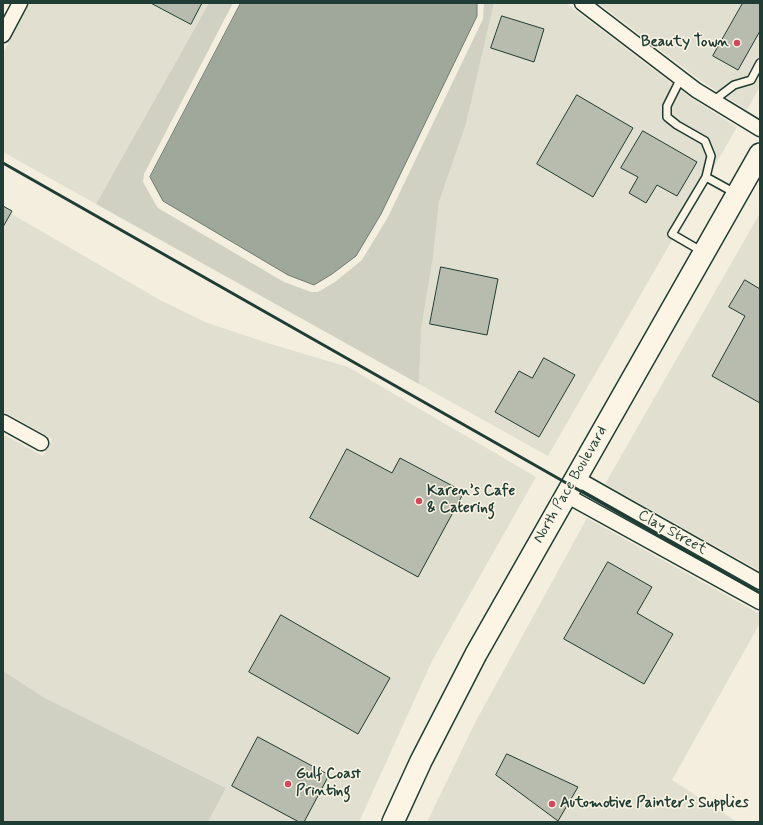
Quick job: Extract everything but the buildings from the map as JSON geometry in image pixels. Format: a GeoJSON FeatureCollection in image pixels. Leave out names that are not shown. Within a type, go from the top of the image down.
{"type":"FeatureCollection","features":[{"type":"Feature","properties":{"kind":"main road","name":"North Pace Boulevard"},"geometry":{"type":"LineString","coordinates":[[393,822],[421,761],[476,654],[760,154]]}},
{"type":"Feature","properties":{"kind":"street"},"geometry":{"type":"LineString","coordinates":[[3,33],[20,3]]}},
{"type":"Feature","properties":{"kind":"street"},"geometry":{"type":"LineString","coordinates":[[582,3],[713,101],[760,129]]}},
{"type":"Feature","properties":{"kind":"street"},"geometry":{"type":"LineString","coordinates":[[3,422],[41,443]]}},
{"type":"Feature","properties":{"kind":"street","name":"Clay Street"},"geometry":{"type":"LineString","coordinates":[[571,487],[760,582]]}},
{"type":"Feature","properties":{"kind":"street","name":"Clay Street"},"geometry":{"type":"LineString","coordinates":[[571,487],[760,602]]}},
{"type":"Feature","properties":{"kind":"lane"},"geometry":{"type":"LineString","coordinates":[[713,101],[734,85],[751,80],[760,63]]}},
{"type":"Feature","properties":{"kind":"lane"},"geometry":{"type":"LineString","coordinates":[[681,78],[667,106],[667,117],[677,125],[705,141],[711,156],[706,177],[672,234],[704,252]]}},
{"type":"Feature","properties":{"kind":"lane"},"geometry":{"type":"LineString","coordinates":[[706,177],[737,194]]}},
{"type":"Feature","properties":{"kind":"shaded area"},"geometry":{"type":"Polygon","coordinates":[[[30,3],[209,3],[96,204],[3,152],[3,53],[30,3]]]}},
{"type":"Feature","properties":{"kind":"shaded area"},"geometry":{"type":"Polygon","coordinates":[[[209,3],[233,3],[144,174],[143,182],[158,208],[284,282],[311,292],[318,292],[335,282],[362,260],[388,217],[483,19],[484,3],[494,3],[466,124],[439,202],[433,257],[421,330],[419,384],[96,204],[209,3]]]}},
{"type":"Feature","properties":{"kind":"shaded area"},"geometry":{"type":"Polygon","coordinates":[[[241,3],[477,3],[477,16],[381,214],[356,256],[314,285],[288,275],[163,201],[150,177],[241,3]]]}},
{"type":"Feature","properties":{"kind":"shaded area"},"geometry":{"type":"Polygon","coordinates":[[[494,3],[566,3],[691,98],[737,127],[548,456],[419,384],[421,330],[433,257],[439,202],[466,124],[494,3]]]}},
{"type":"Feature","properties":{"kind":"shaded area"},"geometry":{"type":"Polygon","coordinates":[[[598,3],[760,3],[760,86],[747,110],[701,81],[598,3]]]}},
{"type":"Feature","properties":{"kind":"shaded area"},"geometry":{"type":"Polygon","coordinates":[[[3,209],[160,300],[205,322],[348,367],[536,477],[432,661],[359,822],[208,822],[226,788],[45,698],[3,671],[3,434],[43,456],[52,439],[3,411],[3,209]]]}},
{"type":"Feature","properties":{"kind":"shaded area"},"geometry":{"type":"Polygon","coordinates":[[[760,213],[760,571],[605,484],[760,213]]]}},
{"type":"Feature","properties":{"kind":"shaded area"},"geometry":{"type":"Polygon","coordinates":[[[587,518],[760,614],[760,623],[672,780],[737,822],[427,822],[476,721],[587,518]]]}},
{"type":"Feature","properties":{"kind":"shaded area"},"geometry":{"type":"Polygon","coordinates":[[[3,671],[45,698],[226,788],[208,822],[3,822],[3,671]]]}},
{"type":"Feature","properties":{"kind":"railway"},"geometry":{"type":"LineString","coordinates":[[3,163],[760,593]]}},
{"type":"Feature","properties":{"kind":"place","name":"Beauty Town"},"geometry":{"type":"Point","coordinates":[737,43]}},
{"type":"Feature","properties":{"kind":"place","name":"Karen’s Cafe & Catering"},"geometry":{"type":"Point","coordinates":[419,501]}},
{"type":"Feature","properties":{"kind":"place","name":"Gulf Coast Printing"},"geometry":{"type":"Point","coordinates":[288,784]}},
{"type":"Feature","properties":{"kind":"place","name":"Automotive Painter's Supplies"},"geometry":{"type":"Point","coordinates":[552,804]}}]}
